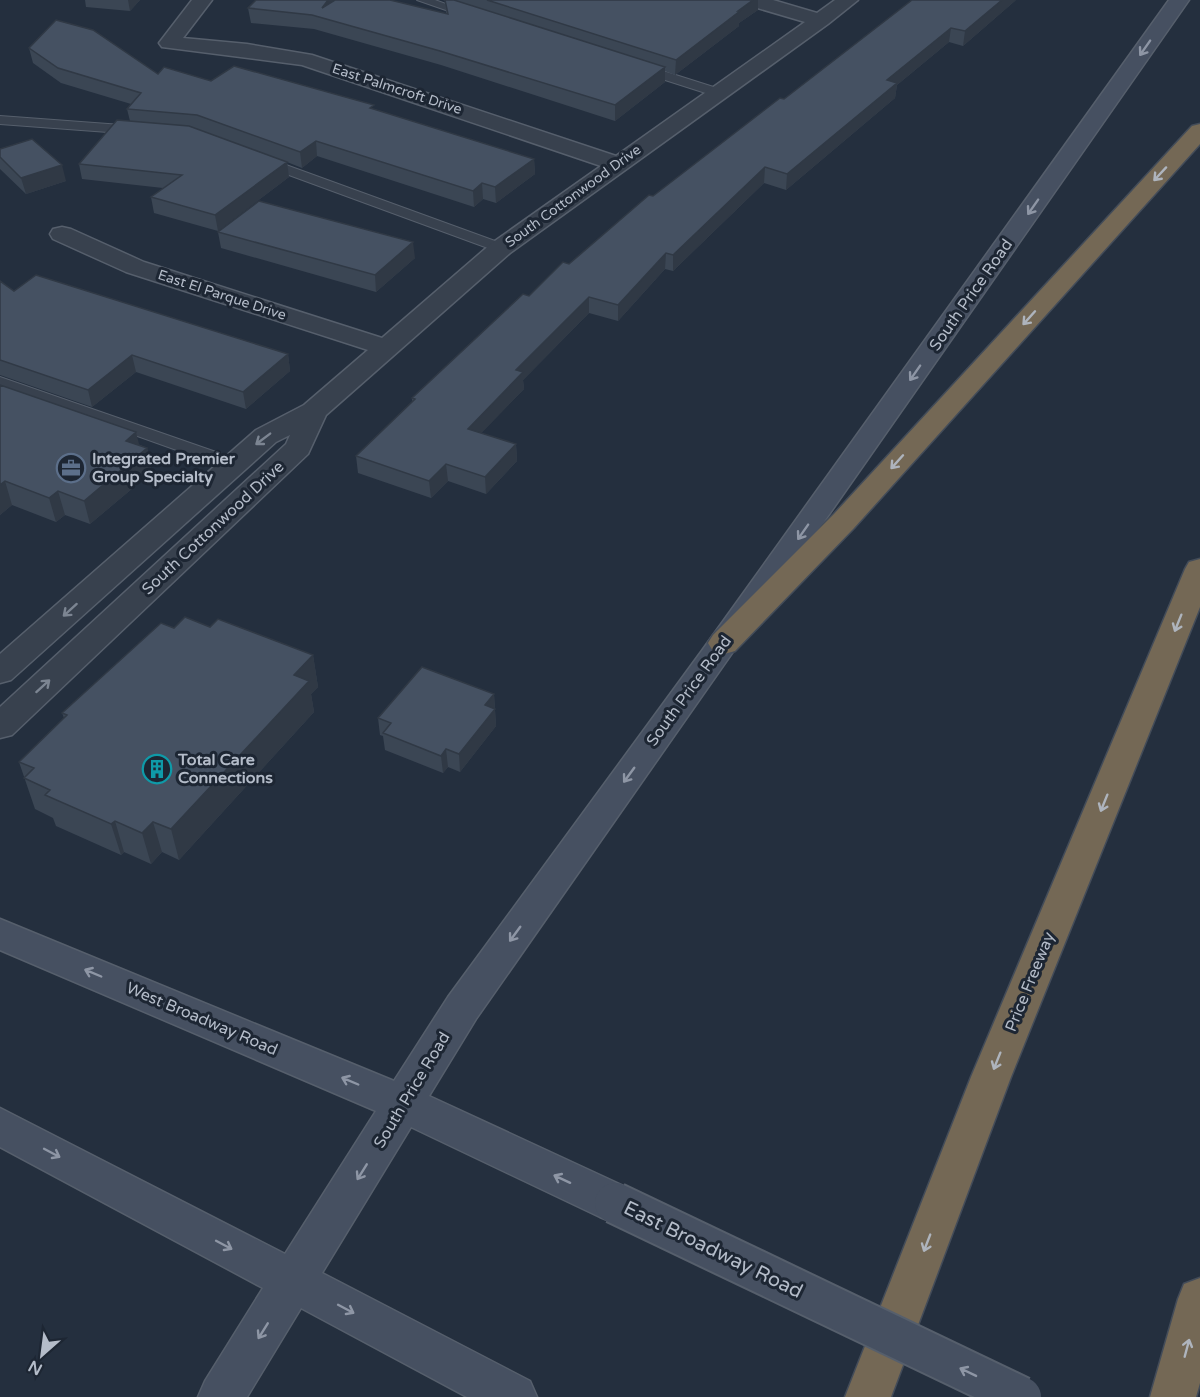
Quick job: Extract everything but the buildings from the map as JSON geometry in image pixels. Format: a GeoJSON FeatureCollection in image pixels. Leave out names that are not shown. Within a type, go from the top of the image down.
{"type":"FeatureCollection","features":[{"type":"Feature","properties":{"kind":"highway"},"geometry":{"type":"LineString","coordinates":[[724,643],[844,521],[1200,131]]}},
{"type":"Feature","properties":{"kind":"highway","name":"Price Freeway"},"geometry":{"type":"LineString","coordinates":[[868,1397],[991,1077],[1200,569]]}},
{"type":"Feature","properties":{"kind":"highway"},"geometry":{"type":"LineString","coordinates":[[1173,1397],[1200,1299]]}},
{"type":"Feature","properties":{"kind":"main road","name":"South Price Road"},"geometry":{"type":"LineString","coordinates":[[221,1397],[462,1008],[724,643],[1179,0]]}},
{"type":"Feature","properties":{"kind":"main road","name":"West Broadway Road"},"geometry":{"type":"LineString","coordinates":[[0,934],[404,1104]]}},
{"type":"Feature","properties":{"kind":"main road","name":"East Broadway Road"},"geometry":{"type":"LineString","coordinates":[[404,1104],[1021,1397]]}},
{"type":"Feature","properties":{"kind":"main road"},"geometry":{"type":"LineString","coordinates":[[0,1126],[512,1396]]}},
{"type":"Feature","properties":{"kind":"street","name":"East Palmcroft Drive"},"geometry":{"type":"LineString","coordinates":[[202,0],[169,43],[247,50],[305,59],[362,76],[618,164]]}},
{"type":"Feature","properties":{"kind":"street"},"geometry":{"type":"LineString","coordinates":[[752,0],[821,20]]}},
{"type":"Feature","properties":{"kind":"street","name":"South Cottonwood Drive"},"geometry":{"type":"LineString","coordinates":[[0,672],[266,436],[314,411],[501,248],[848,0]]}},
{"type":"Feature","properties":{"kind":"street","name":"East El Parque Drive"},"geometry":{"type":"LineString","coordinates":[[62,234],[135,267],[385,347]]}},
{"type":"Feature","properties":{"kind":"street","name":"South Cottonwood Drive"},"geometry":{"type":"LineString","coordinates":[[0,726],[298,448],[314,411]]}},
{"type":"Feature","properties":{"kind":"street","name":"South Cottonwood Drive"},"geometry":{"type":"LineString","coordinates":[[98,636],[93,631],[93,623],[114,589],[113,582],[107,577]]}},
{"type":"Feature","properties":{"kind":"lane"},"geometry":{"type":"LineString","coordinates":[[423,0],[479,18]]}},
{"type":"Feature","properties":{"kind":"lane"},"geometry":{"type":"LineString","coordinates":[[626,64],[719,93]]}},
{"type":"Feature","properties":{"kind":"lane"},"geometry":{"type":"LineString","coordinates":[[0,120],[148,131]]}},
{"type":"Feature","properties":{"kind":"lane"},"geometry":{"type":"LineString","coordinates":[[249,155],[501,248]]}},
{"type":"Feature","properties":{"kind":"lane"},"geometry":{"type":"LineString","coordinates":[[0,382],[233,464]]}},
{"type":"Feature","properties":{"kind":"place","name":"Integrated Premier Group Specialty"},"geometry":{"type":"Point","coordinates":[71,468]}},
{"type":"Feature","properties":{"kind":"place","name":"Total Care Connections"},"geometry":{"type":"Point","coordinates":[157,769]}}]}
